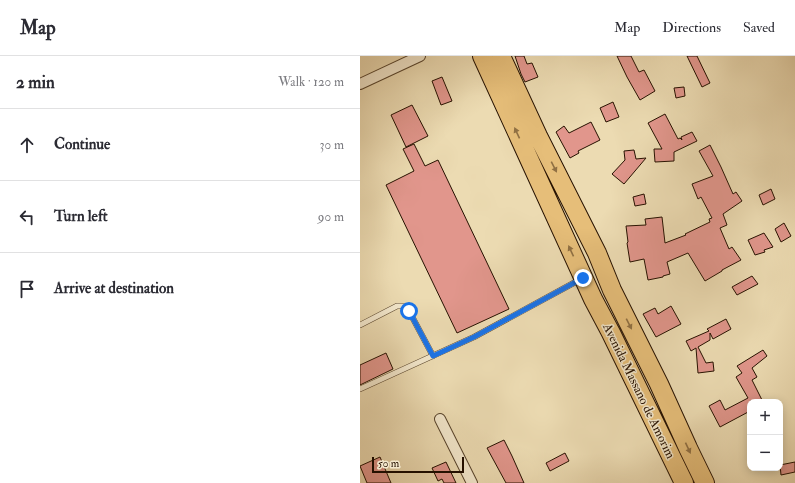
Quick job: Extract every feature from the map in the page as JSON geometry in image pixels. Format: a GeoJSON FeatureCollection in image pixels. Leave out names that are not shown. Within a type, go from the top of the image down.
{"type":"FeatureCollection","features":[{"type":"Feature","properties":{"kind":"highway","name":"Avenida Massano de Amorim"},"geometry":{"type":"LineString","coordinates":[[482,56],[583,278],[642,395],[684,483]]}},
{"type":"Feature","properties":{"kind":"highway","name":"Avenida Massano de Amorim"},"geometry":{"type":"LineString","coordinates":[[501,56],[538,136],[597,253],[612,290],[659,384],[705,483]]}},
{"type":"Feature","properties":{"kind":"highway"},"geometry":{"type":"LineString","coordinates":[[642,395],[659,384]]}},
{"type":"Feature","properties":{"kind":"street"},"geometry":{"type":"LineString","coordinates":[[360,84],[420,56]]}},
{"type":"Feature","properties":{"kind":"street"},"geometry":{"type":"LineString","coordinates":[[440,419],[472,483]]}},
{"type":"Feature","properties":{"kind":"lane"},"geometry":{"type":"LineString","coordinates":[[360,389],[474,337],[583,278]]}},
{"type":"Feature","properties":{"kind":"lane"},"geometry":{"type":"LineString","coordinates":[[360,325],[397,306],[405,306],[433,356]]}},
{"type":"Feature","properties":{"kind":"building"},"geometry":{"type":"Polygon","coordinates":[[[515,56],[524,56],[527,64],[532,63],[538,77],[525,82],[515,56]]]}},
{"type":"Feature","properties":{"kind":"building"},"geometry":{"type":"Polygon","coordinates":[[[617,56],[631,56],[639,72],[644,70],[655,91],[640,100],[617,56]]]}},
{"type":"Feature","properties":{"kind":"building"},"geometry":{"type":"Polygon","coordinates":[[[687,56],[697,56],[710,83],[702,87],[687,56]]]}},
{"type":"Feature","properties":{"kind":"building"},"geometry":{"type":"Polygon","coordinates":[[[442,77],[452,101],[441,105],[432,81],[442,77]]]}},
{"type":"Feature","properties":{"kind":"building"},"geometry":{"type":"Polygon","coordinates":[[[684,87],[685,96],[676,98],[674,88],[684,87]]]}},
{"type":"Feature","properties":{"kind":"building"},"geometry":{"type":"Polygon","coordinates":[[[613,102],[619,117],[606,122],[600,108],[613,102]]]}},
{"type":"Feature","properties":{"kind":"building"},"geometry":{"type":"Polygon","coordinates":[[[412,105],[428,136],[406,147],[391,115],[412,105]]]}},
{"type":"Feature","properties":{"kind":"building"},"geometry":{"type":"Polygon","coordinates":[[[665,114],[678,139],[680,138],[682,140],[681,137],[692,132],[697,141],[674,152],[674,161],[655,162],[654,149],[662,149],[648,123],[665,114]]]}},
{"type":"Feature","properties":{"kind":"building"},"geometry":{"type":"Polygon","coordinates":[[[591,122],[600,140],[578,151],[579,153],[570,158],[556,132],[564,126],[569,133],[591,122]]]}},
{"type":"Feature","properties":{"kind":"building"},"geometry":{"type":"Polygon","coordinates":[[[414,144],[425,166],[438,160],[509,309],[457,333],[386,185],[414,171],[403,149],[414,144]]]}},
{"type":"Feature","properties":{"kind":"building"},"geometry":{"type":"Polygon","coordinates":[[[710,145],[733,194],[736,192],[742,201],[723,214],[727,225],[720,228],[729,249],[732,247],[741,260],[705,281],[688,253],[667,262],[670,274],[648,280],[644,259],[630,262],[626,226],[646,225],[645,219],[662,217],[665,243],[686,235],[685,234],[710,222],[709,219],[712,218],[701,197],[698,199],[692,184],[713,176],[699,151],[710,145]]]}},
{"type":"Feature","properties":{"kind":"building"},"geometry":{"type":"Polygon","coordinates":[[[634,150],[636,159],[646,158],[624,184],[612,174],[625,160],[624,151],[634,150]]]}},
{"type":"Feature","properties":{"kind":"building"},"geometry":{"type":"Polygon","coordinates":[[[771,189],[775,199],[763,205],[759,195],[771,189]]]}},
{"type":"Feature","properties":{"kind":"building"},"geometry":{"type":"Polygon","coordinates":[[[644,194],[646,204],[635,206],[633,197],[644,194]]]}},
{"type":"Feature","properties":{"kind":"building"},"geometry":{"type":"Polygon","coordinates":[[[784,223],[791,236],[781,242],[775,229],[784,223]]]}},
{"type":"Feature","properties":{"kind":"building"},"geometry":{"type":"Polygon","coordinates":[[[764,233],[773,247],[764,250],[765,252],[755,255],[748,240],[764,233]]]}},
{"type":"Feature","properties":{"kind":"building"},"geometry":{"type":"Polygon","coordinates":[[[752,276],[758,284],[737,295],[732,287],[752,276]]]}},
{"type":"Feature","properties":{"kind":"building"},"geometry":{"type":"Polygon","coordinates":[[[671,306],[681,324],[656,337],[643,314],[655,308],[658,314],[671,306]]]}},
{"type":"Feature","properties":{"kind":"building"},"geometry":{"type":"Polygon","coordinates":[[[726,319],[731,329],[713,339],[710,333],[710,340],[698,347],[706,363],[713,362],[714,371],[698,373],[696,348],[691,351],[686,341],[709,331],[707,329],[726,319]]]}},
{"type":"Feature","properties":{"kind":"building"},"geometry":{"type":"Polygon","coordinates":[[[763,350],[767,356],[752,368],[757,377],[752,380],[762,399],[747,399],[747,413],[720,427],[709,406],[720,400],[725,410],[748,398],[736,377],[742,373],[737,366],[763,350]]]}},
{"type":"Feature","properties":{"kind":"building"},"geometry":{"type":"Polygon","coordinates":[[[386,353],[393,369],[360,385],[360,365],[386,353]]]}},
{"type":"Feature","properties":{"kind":"building"},"geometry":{"type":"Polygon","coordinates":[[[504,440],[524,483],[506,483],[487,448],[504,440]]]}},
{"type":"Feature","properties":{"kind":"building"},"geometry":{"type":"Polygon","coordinates":[[[565,453],[569,461],[550,471],[546,463],[565,453]]]}},
{"type":"Feature","properties":{"kind":"building"},"geometry":{"type":"Polygon","coordinates":[[[380,457],[391,483],[367,483],[360,466],[380,457]]]}},
{"type":"Feature","properties":{"kind":"building"},"geometry":{"type":"Polygon","coordinates":[[[446,462],[456,483],[444,483],[442,479],[438,481],[432,468],[446,462]]]}},
{"type":"Feature","properties":{"kind":"building"},"geometry":{"type":"Polygon","coordinates":[[[795,462],[795,472],[781,475],[781,471],[783,471],[783,464],[795,462]]]}},
{"type":"Feature","properties":{"kind":"route"},"geometry":{"type":"LineString","coordinates":[[409,311],[433,356],[474,337],[583,278]]}}]}
